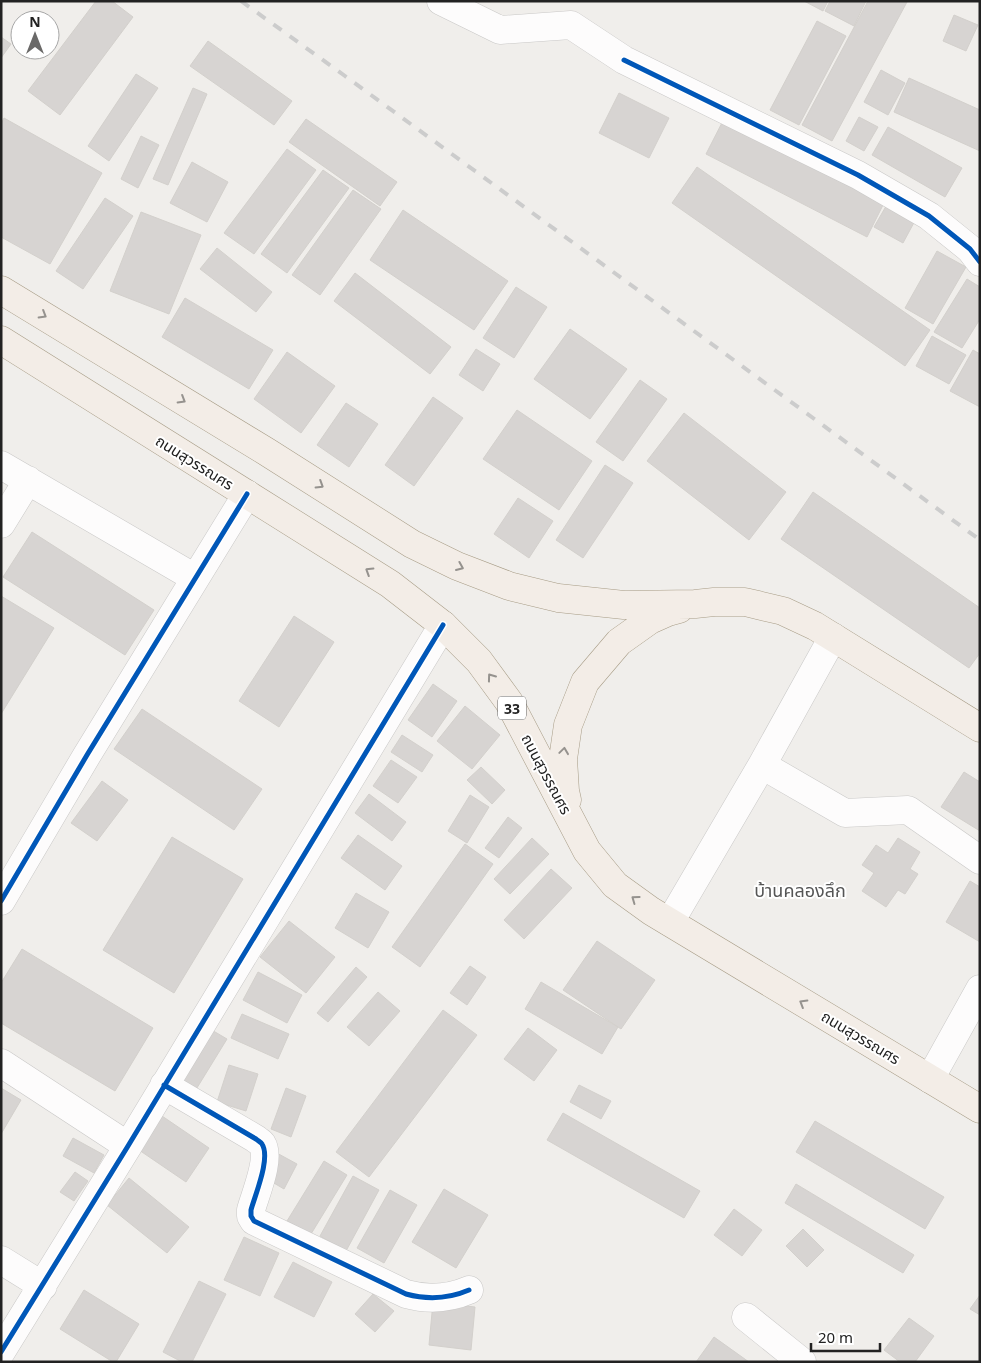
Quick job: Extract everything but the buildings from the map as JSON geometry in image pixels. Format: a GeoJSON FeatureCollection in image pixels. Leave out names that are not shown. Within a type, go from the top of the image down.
{"type":"FeatureCollection","features":[{"type":"Feature","properties":{"kind":"main road"},"geometry":{"type":"LineString","coordinates":[[1,290],[267,452],[412,544],[457,566],[509,586],[558,598],[624,605],[744,602],[783,611],[816,626],[980,728]]}},
{"type":"Feature","properties":{"kind":"main road","name":"ถนนสุวรรณศร"},"geometry":{"type":"LineString","coordinates":[[1,340],[390,584],[443,625],[479,661],[508,702],[587,851],[615,885],[670,922],[980,1109]]}},
{"type":"Feature","properties":{"kind":"main road"},"geometry":{"type":"LineString","coordinates":[[577,833],[564,791],[563,759],[568,725],[586,682],[619,642],[650,620],[668,612],[695,604]]}},
{"type":"Feature","properties":{"kind":"street"},"geometry":{"type":"LineString","coordinates":[[441,1],[500,30],[571,25],[624,60],[858,175],[929,216],[970,249],[980,262]]}},
{"type":"Feature","properties":{"kind":"street"},"geometry":{"type":"LineString","coordinates":[[1,465],[195,578]]}},
{"type":"Feature","properties":{"kind":"street"},"geometry":{"type":"LineString","coordinates":[[1,524],[28,480]]}},
{"type":"Feature","properties":{"kind":"street"},"geometry":{"type":"LineString","coordinates":[[1,901],[87,755],[247,494]]}},
{"type":"Feature","properties":{"kind":"street"},"geometry":{"type":"LineString","coordinates":[[1,1352],[128,1146],[443,625]]}},
{"type":"Feature","properties":{"kind":"street"},"geometry":{"type":"LineString","coordinates":[[670,922],[762,765],[833,637]]}},
{"type":"Feature","properties":{"kind":"street"},"geometry":{"type":"LineString","coordinates":[[762,765],[845,813],[908,810],[980,860]]}},
{"type":"Feature","properties":{"kind":"street"},"geometry":{"type":"LineString","coordinates":[[930,1079],[980,989]]}},
{"type":"Feature","properties":{"kind":"street"},"geometry":{"type":"LineString","coordinates":[[1,1063],[128,1146]]}},
{"type":"Feature","properties":{"kind":"street"},"geometry":{"type":"LineString","coordinates":[[164,1085],[262,1144],[265,1153],[265,1163],[251,1210],[251,1216],[254,1221],[406,1294],[432,1298],[458,1294],[469,1290]]}},
{"type":"Feature","properties":{"kind":"street"},"geometry":{"type":"LineString","coordinates":[[1,1260],[42,1286]]}},
{"type":"Feature","properties":{"kind":"street"},"geometry":{"type":"LineString","coordinates":[[746,1317],[802,1362]]}},
{"type":"Feature","properties":{"kind":"railway"},"geometry":{"type":"LineString","coordinates":[[241,1],[980,540]]}},
{"type":"Feature","properties":{"kind":"cycle path"},"geometry":{"type":"LineString","coordinates":[[624,60],[858,175],[929,216],[970,249],[980,262]]}},
{"type":"Feature","properties":{"kind":"cycle path"},"geometry":{"type":"LineString","coordinates":[[1,901],[87,755],[247,494]]}},
{"type":"Feature","properties":{"kind":"cycle path"},"geometry":{"type":"LineString","coordinates":[[1,1352],[128,1146],[443,625]]}},
{"type":"Feature","properties":{"kind":"cycle path"},"geometry":{"type":"LineString","coordinates":[[164,1085],[262,1143],[265,1158],[251,1210],[251,1216],[254,1221],[406,1294],[438,1298],[469,1290]]}},
{"type":"Feature","properties":{"kind":"district","name":"บ้านคลองลึก"},"geometry":{"type":"Point","coordinates":[800,890]}}]}
